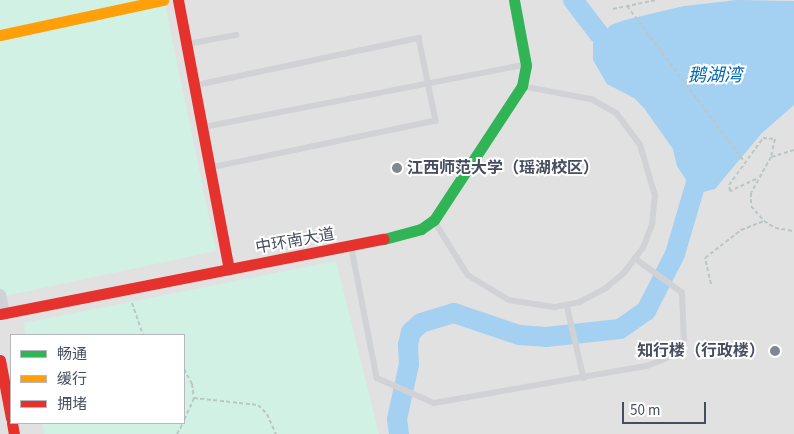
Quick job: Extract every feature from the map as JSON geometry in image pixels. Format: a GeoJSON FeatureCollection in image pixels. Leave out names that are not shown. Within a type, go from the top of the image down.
{"type":"FeatureCollection","features":[{"type":"Feature","properties":{"kind":"street"},"geometry":{"type":"LineString","coordinates":[[0,35],[163,0]]}},
{"type":"Feature","properties":{"kind":"street"},"geometry":{"type":"LineString","coordinates":[[178,0],[229,269]]}},
{"type":"Feature","properties":{"kind":"street"},"geometry":{"type":"LineString","coordinates":[[514,0],[526,65],[522,86]]}},
{"type":"Feature","properties":{"kind":"street","name":"中环南大道"},"geometry":{"type":"LineString","coordinates":[[1,317],[229,269],[351,248],[421,229],[434,220],[522,86]]}},
{"type":"Feature","properties":{"kind":"street"},"geometry":{"type":"LineString","coordinates":[[0,294],[1,317]]}},
{"type":"Feature","properties":{"kind":"street"},"geometry":{"type":"LineString","coordinates":[[0,360],[10,413]]}},
{"type":"Feature","properties":{"kind":"lane"},"geometry":{"type":"LineString","coordinates":[[186,44],[236,35]]}},
{"type":"Feature","properties":{"kind":"lane"},"geometry":{"type":"LineString","coordinates":[[194,85],[419,38],[429,84],[436,121],[210,168]]}},
{"type":"Feature","properties":{"kind":"lane"},"geometry":{"type":"LineString","coordinates":[[202,128],[526,65]]}},
{"type":"Feature","properties":{"kind":"lane"},"geometry":{"type":"LineString","coordinates":[[434,220],[468,275],[509,300],[555,307],[580,302],[606,288],[644,248],[652,224],[655,196],[640,145],[617,114],[593,100],[522,86]]}},
{"type":"Feature","properties":{"kind":"lane"},"geometry":{"type":"LineString","coordinates":[[351,248],[377,378],[434,403],[647,366],[672,356],[684,341],[685,325],[681,306],[682,293],[635,259]]}},
{"type":"Feature","properties":{"kind":"lane"},"geometry":{"type":"LineString","coordinates":[[567,305],[584,378]]}},
{"type":"Feature","properties":{"kind":"path"},"geometry":{"type":"LineString","coordinates":[[614,9],[656,0]]}},
{"type":"Feature","properties":{"kind":"path"},"geometry":{"type":"LineString","coordinates":[[627,6],[744,161]]}},
{"type":"Feature","properties":{"kind":"path"},"geometry":{"type":"LineString","coordinates":[[756,178],[730,191],[728,185],[744,161],[763,138],[775,139],[770,156],[756,178],[750,193],[751,206],[764,221],[775,228],[794,231]]}},
{"type":"Feature","properties":{"kind":"path"},"geometry":{"type":"LineString","coordinates":[[770,156],[794,150]]}},
{"type":"Feature","properties":{"kind":"path"},"geometry":{"type":"LineString","coordinates":[[711,284],[705,258],[741,230],[764,221]]}},
{"type":"Feature","properties":{"kind":"path"},"geometry":{"type":"LineString","coordinates":[[128,289],[143,334]]}},
{"type":"Feature","properties":{"kind":"path"},"geometry":{"type":"LineString","coordinates":[[185,371],[192,384],[194,398],[185,418]]}},
{"type":"Feature","properties":{"kind":"path"},"geometry":{"type":"LineString","coordinates":[[194,398],[258,405],[267,414],[276,434]]}},
{"type":"Feature","properties":{"kind":"shaded area","name":"江西师范大学（瑶湖校区）"},"geometry":{"type":"Polygon","coordinates":[[[0,0],[794,0],[794,434],[0,434],[0,0]]]}},
{"type":"Feature","properties":{"kind":"green space"},"geometry":{"type":"Polygon","coordinates":[[[0,0],[164,0],[216,251],[0,297],[0,0]]]}},
{"type":"Feature","properties":{"kind":"green space"},"geometry":{"type":"Polygon","coordinates":[[[336,261],[379,434],[44,434],[42,424],[185,424],[185,334],[26,334],[24,323],[336,261]]]}},
{"type":"Feature","properties":{"kind":"water","name":"鹅湖湾"},"geometry":{"type":"Polygon","coordinates":[[[737,0],[794,1],[794,105],[761,134],[715,189],[703,192],[690,186],[677,166],[673,149],[644,108],[634,98],[607,84],[593,60],[593,43],[611,25],[625,20],[684,6],[737,0]]]}},
{"type":"Feature","properties":{"kind":"waterway"},"geometry":{"type":"LineString","coordinates":[[573,0],[599,34]]}},
{"type":"Feature","properties":{"kind":"waterway"},"geometry":{"type":"LineString","coordinates":[[399,434],[397,419],[409,364],[408,345],[411,332],[421,323],[454,313],[519,335],[546,337],[620,329],[646,311],[675,254],[702,162]]}},
{"type":"Feature","properties":{"kind":"traffic: fast"},"geometry":{"type":"LineString","coordinates":[[384,239],[421,229],[434,220],[522,86],[526,65],[514,0]]}},
{"type":"Feature","properties":{"kind":"traffic: slow"},"geometry":{"type":"LineString","coordinates":[[0,35],[163,0]]}},
{"type":"Feature","properties":{"kind":"traffic: jam"},"geometry":{"type":"LineString","coordinates":[[178,0],[229,269]]}},
{"type":"Feature","properties":{"kind":"traffic: jam"},"geometry":{"type":"LineString","coordinates":[[0,314],[384,239]]}},
{"type":"Feature","properties":{"kind":"traffic: jam"},"geometry":{"type":"LineString","coordinates":[[0,360],[10,413]]}},
{"type":"Feature","properties":{"kind":"traffic: jam"},"geometry":{"type":"LineString","coordinates":[[12,424],[14,434]]}},
{"type":"Feature","properties":{"kind":"place","name":"江西师范大学（瑶湖校区）"},"geometry":{"type":"Point","coordinates":[397,168]}},
{"type":"Feature","properties":{"kind":"place","name":"知行楼（行政楼）"},"geometry":{"type":"Point","coordinates":[775,351]}}]}
